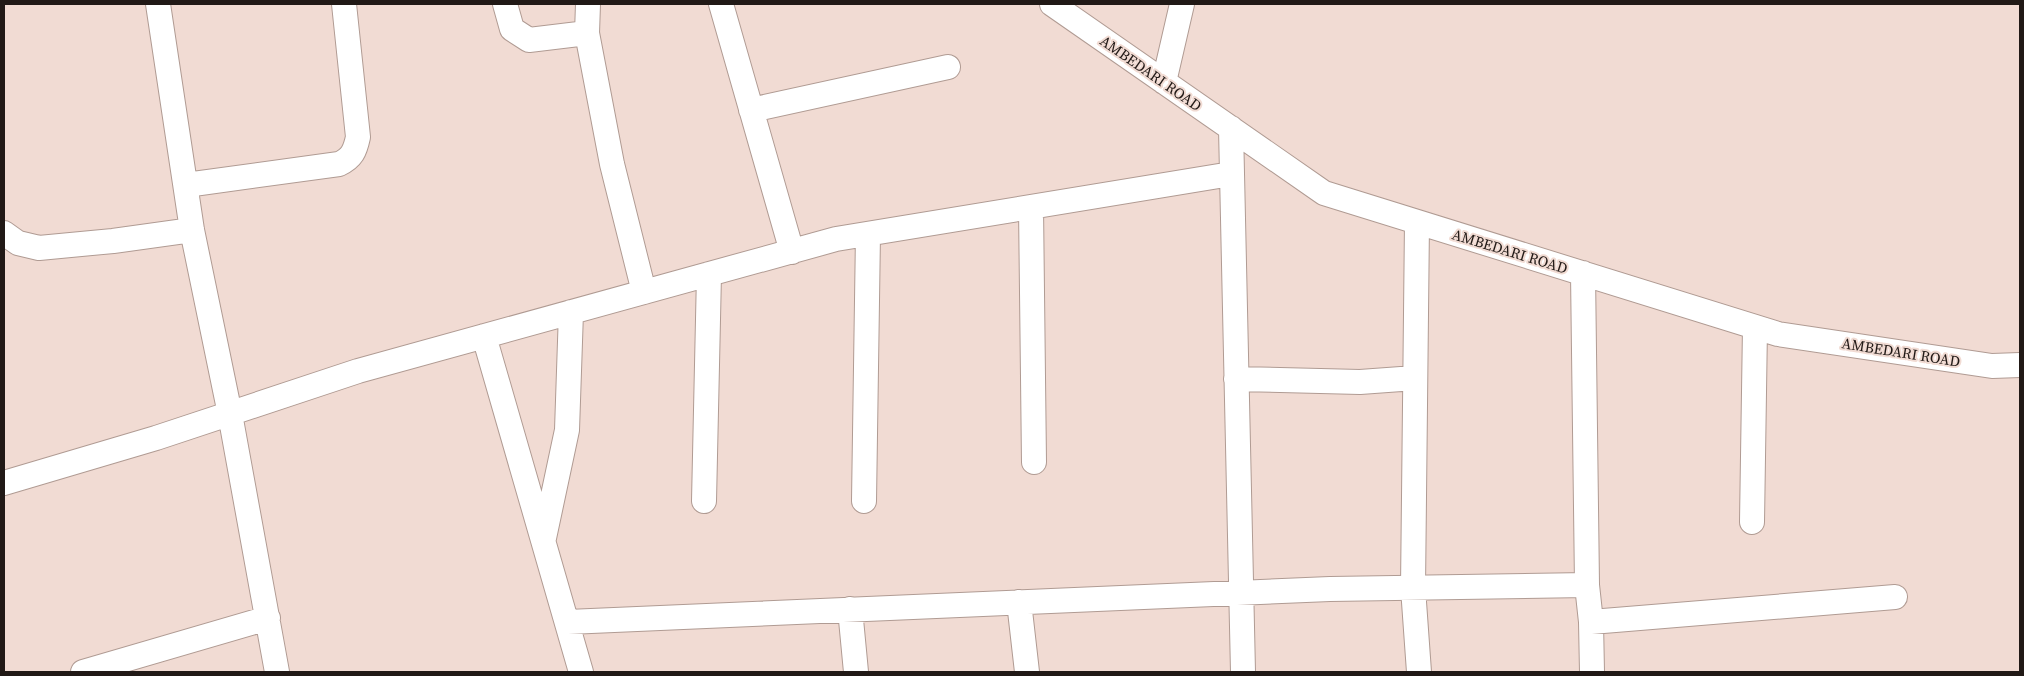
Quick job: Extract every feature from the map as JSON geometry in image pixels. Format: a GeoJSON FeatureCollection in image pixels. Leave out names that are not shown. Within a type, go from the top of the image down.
{"type":"FeatureCollection","features":[{"type":"Feature","properties":{"kind":"street"},"geometry":{"type":"LineString","coordinates":[[158,4],[192,230],[230,414],[277,672]]}},
{"type":"Feature","properties":{"kind":"street"},"geometry":{"type":"LineString","coordinates":[[186,185],[339,164],[349,159],[356,149],[358,137],[344,4]]}},
{"type":"Feature","properties":{"kind":"street"},"geometry":{"type":"LineString","coordinates":[[505,4],[512,29],[528,40],[587,33]]}},
{"type":"Feature","properties":{"kind":"street"},"geometry":{"type":"LineString","coordinates":[[588,4],[587,33],[612,164],[644,292]]}},
{"type":"Feature","properties":{"kind":"street"},"geometry":{"type":"LineString","coordinates":[[721,4],[792,252]]}},
{"type":"Feature","properties":{"kind":"street","name":"AMBEDARI ROAD"},"geometry":{"type":"LineString","coordinates":[[1052,4],[1324,193],[1778,334],[1992,366],[2020,365]]}},
{"type":"Feature","properties":{"kind":"street"},"geometry":{"type":"LineString","coordinates":[[1164,82],[1182,4]]}},
{"type":"Feature","properties":{"kind":"street"},"geometry":{"type":"LineString","coordinates":[[751,110],[948,68]]}},
{"type":"Feature","properties":{"kind":"street"},"geometry":{"type":"LineString","coordinates":[[1231,128],[1243,672]]}},
{"type":"Feature","properties":{"kind":"street"},"geometry":{"type":"LineString","coordinates":[[4,483],[156,438],[358,371],[836,239],[1232,174]]}},
{"type":"Feature","properties":{"kind":"street"},"geometry":{"type":"LineString","coordinates":[[1032,207],[1034,462]]}},
{"type":"Feature","properties":{"kind":"street"},"geometry":{"type":"LineString","coordinates":[[1417,222],[1413,588],[1418,672]]}},
{"type":"Feature","properties":{"kind":"street"},"geometry":{"type":"LineString","coordinates":[[4,233],[18,242],[39,248],[113,241],[192,230]]}},
{"type":"Feature","properties":{"kind":"street"},"geometry":{"type":"LineString","coordinates":[[864,501],[868,234]]}},
{"type":"Feature","properties":{"kind":"street"},"geometry":{"type":"LineString","coordinates":[[1583,273],[1587,585],[1591,622],[1592,672]]}},
{"type":"Feature","properties":{"kind":"street"},"geometry":{"type":"LineString","coordinates":[[704,501],[709,274]]}},
{"type":"Feature","properties":{"kind":"street"},"geometry":{"type":"LineString","coordinates":[[544,541],[567,430],[571,312]]}},
{"type":"Feature","properties":{"kind":"street"},"geometry":{"type":"LineString","coordinates":[[1752,522],[1755,327]]}},
{"type":"Feature","properties":{"kind":"street"},"geometry":{"type":"LineString","coordinates":[[484,336],[581,672]]}},
{"type":"Feature","properties":{"kind":"street"},"geometry":{"type":"LineString","coordinates":[[1236,379],[1360,382],[1415,378]]}},
{"type":"Feature","properties":{"kind":"street"},"geometry":{"type":"LineString","coordinates":[[568,622],[1241,592],[1587,585]]}},
{"type":"Feature","properties":{"kind":"street"},"geometry":{"type":"LineString","coordinates":[[1591,622],[1895,596]]}},
{"type":"Feature","properties":{"kind":"street"},"geometry":{"type":"LineString","coordinates":[[1019,602],[1027,672]]}},
{"type":"Feature","properties":{"kind":"street"},"geometry":{"type":"LineString","coordinates":[[850,609],[856,672]]}},
{"type":"Feature","properties":{"kind":"street"},"geometry":{"type":"LineString","coordinates":[[83,672],[268,618]]}}]}
